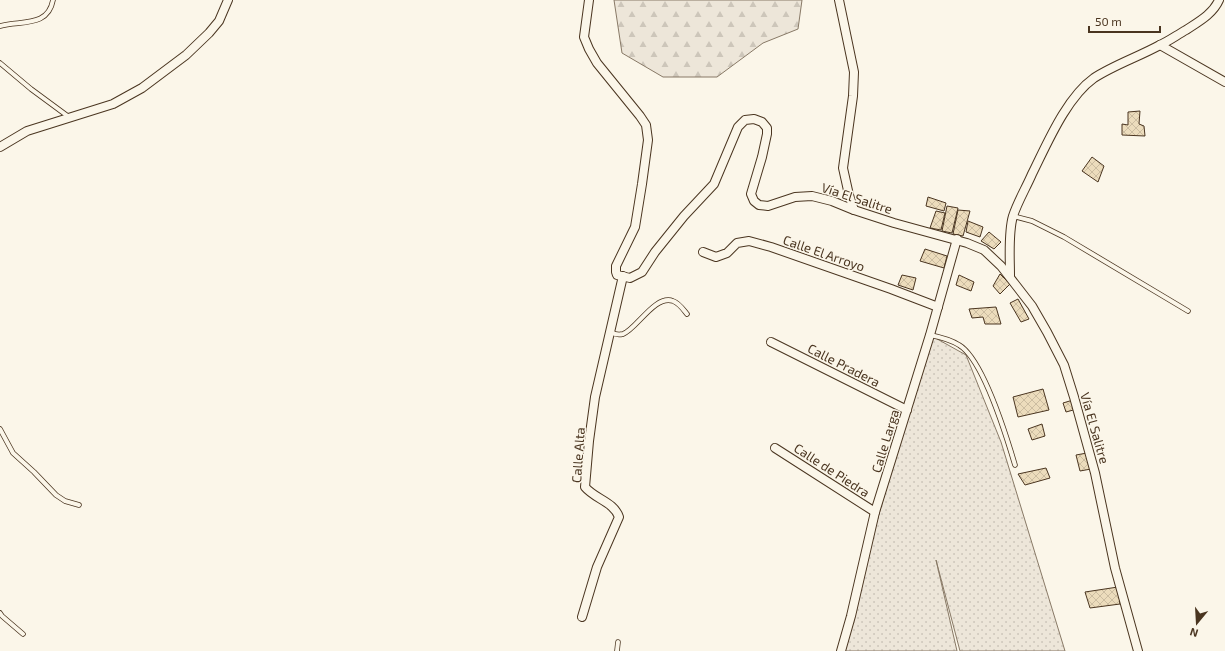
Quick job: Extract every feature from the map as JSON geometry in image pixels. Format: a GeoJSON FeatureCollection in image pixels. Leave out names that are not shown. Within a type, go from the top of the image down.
{"type":"FeatureCollection","features":[{"type":"Feature","properties":{"kind":"street"},"geometry":{"type":"LineString","coordinates":[[0,147],[27,131],[113,104],[142,88],[186,54],[209,33],[219,21],[228,0]]}},
{"type":"Feature","properties":{"kind":"street"},"geometry":{"type":"LineString","coordinates":[[589,0],[584,37],[589,49],[597,63],[646,125],[648,140],[635,227],[616,266],[617,275],[623,276]]}},
{"type":"Feature","properties":{"kind":"street"},"geometry":{"type":"LineString","coordinates":[[839,0],[854,72],[853,96],[843,168],[848,195],[854,210]]}},
{"type":"Feature","properties":{"kind":"street"},"geometry":{"type":"LineString","coordinates":[[1010,276],[1013,216],[1058,121],[1080,91],[1094,78],[1160,45],[1198,22],[1213,10],[1219,0]]}},
{"type":"Feature","properties":{"kind":"street"},"geometry":{"type":"LineString","coordinates":[[1160,45],[1225,82]]}},
{"type":"Feature","properties":{"kind":"street","name":"Vía El Salitre"},"geometry":{"type":"LineString","coordinates":[[623,276],[630,278],[642,272],[655,252],[684,216],[714,184],[738,127],[745,120],[754,119],[762,122],[767,128],[762,157],[752,194],[754,201],[759,205],[768,206],[795,197],[812,196],[832,201],[894,223],[957,239],[984,250],[1010,276],[1032,306],[1047,332],[1066,372],[1084,428],[1104,511],[1115,568],[1138,651]]}},
{"type":"Feature","properties":{"kind":"street","name":"Calle Larga"},"geometry":{"type":"LineString","coordinates":[[841,651],[851,616],[875,512],[930,335],[957,239]]}},
{"type":"Feature","properties":{"kind":"street","name":"Calle El Arroyo"},"geometry":{"type":"LineString","coordinates":[[703,252],[716,257],[727,253],[737,244],[749,241],[771,247],[891,289],[938,308]]}},
{"type":"Feature","properties":{"kind":"street","name":"Calle Alta"},"geometry":{"type":"LineString","coordinates":[[582,617],[597,567],[619,517],[614,507],[591,494],[585,487],[595,397],[623,276]]}},
{"type":"Feature","properties":{"kind":"street","name":"Calle Pradera"},"geometry":{"type":"LineString","coordinates":[[771,342],[907,410]]}},
{"type":"Feature","properties":{"kind":"street","name":"Calle de Piedra"},"geometry":{"type":"LineString","coordinates":[[775,448],[875,512]]}},
{"type":"Feature","properties":{"kind":"lane"},"geometry":{"type":"LineString","coordinates":[[0,26],[37,21],[45,16],[50,10],[53,0]]}},
{"type":"Feature","properties":{"kind":"lane"},"geometry":{"type":"LineString","coordinates":[[0,64],[31,89],[70,117]]}},
{"type":"Feature","properties":{"kind":"lane"},"geometry":{"type":"LineString","coordinates":[[1013,216],[1032,222],[1064,237],[1188,312]]}},
{"type":"Feature","properties":{"kind":"lane"},"geometry":{"type":"LineString","coordinates":[[611,332],[621,334],[627,332],[653,307],[663,301],[672,300],[687,314]]}},
{"type":"Feature","properties":{"kind":"lane"},"geometry":{"type":"LineString","coordinates":[[930,335],[941,337],[960,345],[968,353],[980,372],[1001,420],[1016,465]]}},
{"type":"Feature","properties":{"kind":"lane"},"geometry":{"type":"LineString","coordinates":[[0,429],[13,453],[56,495],[65,501],[79,505]]}},
{"type":"Feature","properties":{"kind":"lane"},"geometry":{"type":"LineString","coordinates":[[0,613],[23,634]]}},
{"type":"Feature","properties":{"kind":"lane"},"geometry":{"type":"LineString","coordinates":[[617,651],[618,642]]}},
{"type":"Feature","properties":{"kind":"green space"},"geometry":{"type":"Polygon","coordinates":[[[614,0],[802,0],[798,29],[763,43],[717,77],[663,77],[622,53],[614,0]]]}},
{"type":"Feature","properties":{"kind":"green space"},"geometry":{"type":"Polygon","coordinates":[[[930,335],[966,355],[1001,442],[1065,651],[960,651],[936,560],[957,651],[840,651],[930,335]]]}},
{"type":"Feature","properties":{"kind":"building"},"geometry":{"type":"Polygon","coordinates":[[[1140,111],[1139,124],[1144,126],[1145,136],[1122,135],[1122,124],[1128,125],[1128,112],[1140,111]]]}},
{"type":"Feature","properties":{"kind":"building"},"geometry":{"type":"Polygon","coordinates":[[[1092,157],[1104,166],[1098,182],[1082,171],[1092,157]]]}},
{"type":"Feature","properties":{"kind":"building"},"geometry":{"type":"Polygon","coordinates":[[[928,197],[946,203],[944,211],[926,206],[928,197]]]}},
{"type":"Feature","properties":{"kind":"building"},"geometry":{"type":"Polygon","coordinates":[[[947,206],[958,208],[952,233],[942,231],[947,206]]]}},
{"type":"Feature","properties":{"kind":"building"},"geometry":{"type":"Polygon","coordinates":[[[958,210],[970,211],[963,236],[953,234],[958,210]]]}},
{"type":"Feature","properties":{"kind":"building"},"geometry":{"type":"Polygon","coordinates":[[[936,211],[945,213],[941,230],[930,228],[936,211]]]}},
{"type":"Feature","properties":{"kind":"building"},"geometry":{"type":"Polygon","coordinates":[[[968,221],[983,227],[980,237],[966,232],[968,221]]]}},
{"type":"Feature","properties":{"kind":"building"},"geometry":{"type":"Polygon","coordinates":[[[989,232],[1001,242],[994,249],[981,241],[989,232]]]}},
{"type":"Feature","properties":{"kind":"building"},"geometry":{"type":"Polygon","coordinates":[[[925,249],[947,256],[944,268],[920,261],[925,249]]]}},
{"type":"Feature","properties":{"kind":"building"},"geometry":{"type":"Polygon","coordinates":[[[1000,274],[1010,284],[1000,294],[993,286],[1000,274]]]}},
{"type":"Feature","properties":{"kind":"building"},"geometry":{"type":"Polygon","coordinates":[[[902,275],[916,278],[913,290],[898,285],[902,275]]]}},
{"type":"Feature","properties":{"kind":"building"},"geometry":{"type":"Polygon","coordinates":[[[959,275],[974,282],[971,291],[956,285],[959,275]]]}},
{"type":"Feature","properties":{"kind":"building"},"geometry":{"type":"Polygon","coordinates":[[[1018,299],[1029,319],[1021,322],[1010,303],[1018,299]]]}},
{"type":"Feature","properties":{"kind":"building"},"geometry":{"type":"Polygon","coordinates":[[[996,307],[1001,324],[985,324],[983,317],[972,318],[969,309],[996,307]]]}},
{"type":"Feature","properties":{"kind":"building"},"geometry":{"type":"Polygon","coordinates":[[[1043,389],[1049,410],[1018,417],[1013,397],[1043,389]]]}},
{"type":"Feature","properties":{"kind":"building"},"geometry":{"type":"Polygon","coordinates":[[[1073,400],[1077,409],[1066,412],[1063,403],[1073,400]]]}},
{"type":"Feature","properties":{"kind":"building"},"geometry":{"type":"Polygon","coordinates":[[[1042,424],[1045,436],[1032,440],[1028,429],[1042,424]]]}},
{"type":"Feature","properties":{"kind":"building"},"geometry":{"type":"Polygon","coordinates":[[[1087,453],[1091,469],[1080,471],[1076,455],[1087,453]]]}},
{"type":"Feature","properties":{"kind":"building"},"geometry":{"type":"Polygon","coordinates":[[[1046,468],[1050,478],[1025,485],[1018,474],[1046,468]]]}},
{"type":"Feature","properties":{"kind":"building"},"geometry":{"type":"Polygon","coordinates":[[[1118,587],[1120,604],[1090,608],[1085,592],[1118,587]]]}}]}
